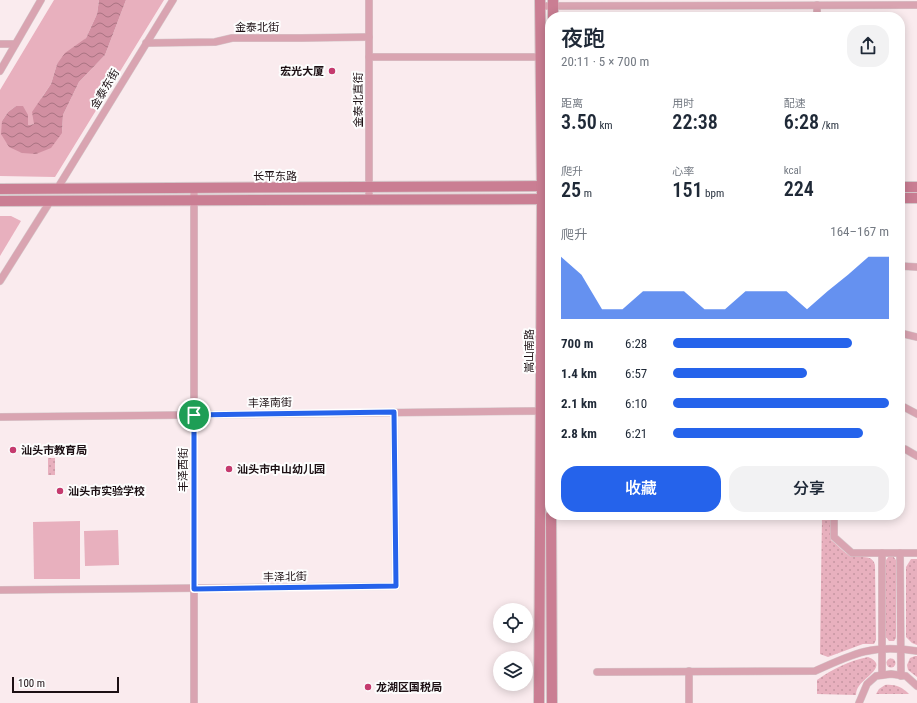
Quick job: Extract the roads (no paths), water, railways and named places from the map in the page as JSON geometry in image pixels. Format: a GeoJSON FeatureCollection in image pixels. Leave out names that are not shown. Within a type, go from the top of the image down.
{"type":"FeatureCollection","features":[{"type":"Feature","properties":{"kind":"street"},"geometry":{"type":"LineString","coordinates":[[0,71],[41,0]]}},
{"type":"Feature","properties":{"kind":"street","name":"金泰东街"},"geometry":{"type":"LineString","coordinates":[[57,189],[172,0]]}},
{"type":"Feature","properties":{"kind":"street","name":"金泰北直街"},"geometry":{"type":"LineString","coordinates":[[369,0],[369,199]]}},
{"type":"Feature","properties":{"kind":"street"},"geometry":{"type":"LineString","coordinates":[[540,3],[719,3],[817,5],[897,3],[917,5]]}},
{"type":"Feature","properties":{"kind":"street","name":"嵩山南路"},"geometry":{"type":"LineString","coordinates":[[540,3],[545,160]]}},
{"type":"Feature","properties":{"kind":"street"},"geometry":{"type":"LineString","coordinates":[[817,5],[817,12]]}},
{"type":"Feature","properties":{"kind":"street","name":"金泰北街"},"geometry":{"type":"LineString","coordinates":[[146,43],[215,42],[232,38],[369,37]]}},
{"type":"Feature","properties":{"kind":"street"},"geometry":{"type":"LineString","coordinates":[[0,44],[15,44]]}},
{"type":"Feature","properties":{"kind":"street"},"geometry":{"type":"LineString","coordinates":[[369,57],[541,57]]}},
{"type":"Feature","properties":{"kind":"street","name":"长平东路"},"geometry":{"type":"LineString","coordinates":[[0,190],[545,186]]}},
{"type":"Feature","properties":{"kind":"street"},"geometry":{"type":"LineString","coordinates":[[905,187],[917,187]]}},
{"type":"Feature","properties":{"kind":"street","name":"丰泽西街"},"geometry":{"type":"LineString","coordinates":[[194,188],[194,703]]}},
{"type":"Feature","properties":{"kind":"street"},"geometry":{"type":"LineString","coordinates":[[905,198],[917,198]]}},
{"type":"Feature","properties":{"kind":"street"},"geometry":{"type":"LineString","coordinates":[[0,200],[545,199]]}},
{"type":"Feature","properties":{"kind":"street"},"geometry":{"type":"LineString","coordinates":[[0,281],[51,200]]}},
{"type":"Feature","properties":{"kind":"street","name":"嵩山南路"},"geometry":{"type":"LineString","coordinates":[[539,703],[540,411],[545,234]]}},
{"type":"Feature","properties":{"kind":"street"},"geometry":{"type":"LineString","coordinates":[[905,266],[917,266]]}},
{"type":"Feature","properties":{"kind":"street"},"geometry":{"type":"LineString","coordinates":[[905,334],[917,337]]}},
{"type":"Feature","properties":{"kind":"street"},"geometry":{"type":"LineString","coordinates":[[905,408],[917,414]]}},
{"type":"Feature","properties":{"kind":"street","name":"丰泽南街"},"geometry":{"type":"LineString","coordinates":[[0,417],[540,411]]}},
{"type":"Feature","properties":{"kind":"street","name":"丰泽北街"},"geometry":{"type":"LineString","coordinates":[[0,590],[396,586],[394,412]]}},
{"type":"Feature","properties":{"kind":"street"},"geometry":{"type":"LineString","coordinates":[[905,449],[917,456]]}},
{"type":"Feature","properties":{"kind":"street"},"geometry":{"type":"LineString","coordinates":[[551,520],[552,703]]}},
{"type":"Feature","properties":{"kind":"street"},"geometry":{"type":"LineString","coordinates":[[834,520],[834,537],[852,553],[917,552]]}},
{"type":"Feature","properties":{"kind":"street"},"geometry":{"type":"LineString","coordinates":[[882,553],[882,675]]}},
{"type":"Feature","properties":{"kind":"street"},"geometry":{"type":"LineString","coordinates":[[900,553],[901,676]]}},
{"type":"Feature","properties":{"kind":"street"},"geometry":{"type":"LineString","coordinates":[[597,672],[815,671],[846,656],[865,650],[882,648],[917,651]]}},
{"type":"Feature","properties":{"kind":"street"},"geometry":{"type":"LineString","coordinates":[[689,671],[689,703]]}},
{"type":"Feature","properties":{"kind":"street"},"geometry":{"type":"LineString","coordinates":[[859,703],[867,684],[876,676],[891,674],[906,676],[917,686]]}},
{"type":"Feature","properties":{"kind":"water"},"geometry":{"type":"Polygon","coordinates":[[[99,0],[126,0],[105,55],[79,82],[63,115],[62,133],[51,148],[36,154],[22,153],[9,147],[1,134],[2,121],[8,112],[16,106],[23,106],[28,115],[28,125],[34,124],[32,112],[51,84],[57,64],[65,53],[86,38],[97,14],[99,0]]]}},
{"type":"Feature","properties":{"kind":"place","name":"宏光大厦"},"geometry":{"type":"Point","coordinates":[332,71]}},
{"type":"Feature","properties":{"kind":"place","name":"汕头市教育局"},"geometry":{"type":"Point","coordinates":[13,450]}},
{"type":"Feature","properties":{"kind":"place","name":"汕头市中山幼儿园"},"geometry":{"type":"Point","coordinates":[229,469]}},
{"type":"Feature","properties":{"kind":"place","name":"汕头市实验学校"},"geometry":{"type":"Point","coordinates":[60,491]}},
{"type":"Feature","properties":{"kind":"place","name":"龙湖区国税局"},"geometry":{"type":"Point","coordinates":[368,687]}}]}
